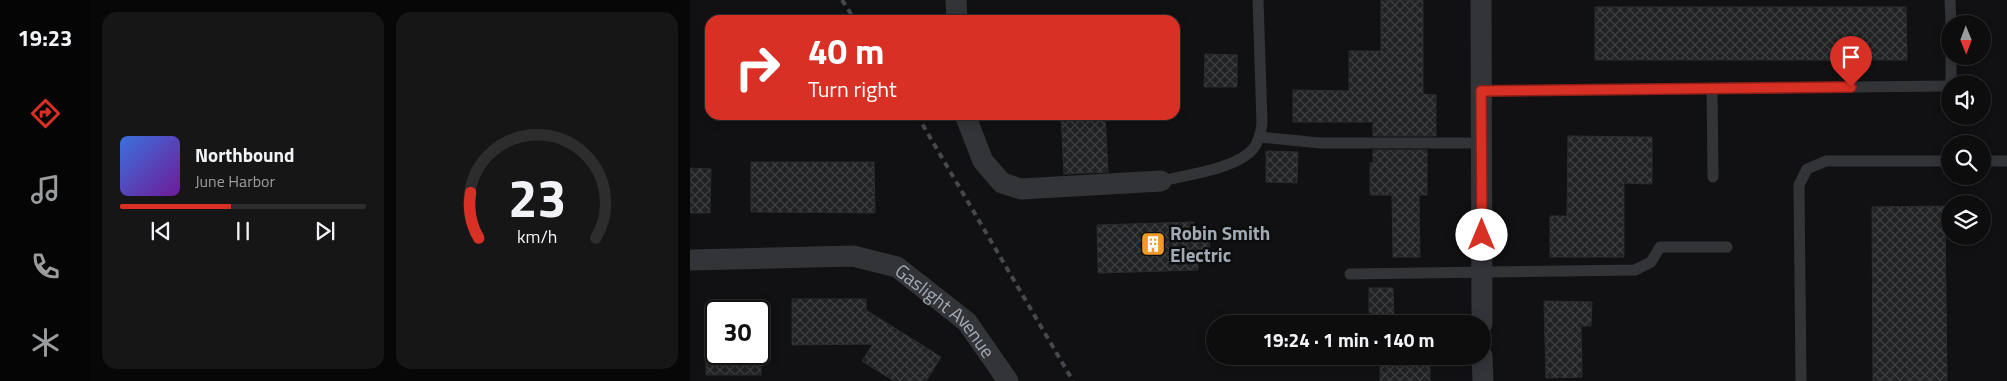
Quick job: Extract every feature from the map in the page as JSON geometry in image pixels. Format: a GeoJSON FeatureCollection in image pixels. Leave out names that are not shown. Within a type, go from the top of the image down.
{"type":"FeatureCollection","features":[{"type":"Feature","properties":{"kind":"street"},"geometry":{"type":"LineString","coordinates":[[956,0],[956,15]]}},
{"type":"Feature","properties":{"kind":"street"},"geometry":{"type":"LineString","coordinates":[[1481,0],[1482,315]]}},
{"type":"Feature","properties":{"kind":"street"},"geometry":{"type":"LineString","coordinates":[[967,120],[983,160],[1002,183],[1021,189],[1161,181]]}},
{"type":"Feature","properties":{"kind":"street","name":"Gaslight Avenue"},"geometry":{"type":"LineString","coordinates":[[690,260],[853,256],[897,267],[967,322],[1008,381]]}},
{"type":"Feature","properties":{"kind":"street"},"geometry":{"type":"LineString","coordinates":[[1482,365],[1483,381]]}},
{"type":"Feature","properties":{"kind":"lane"},"geometry":{"type":"LineString","coordinates":[[1161,181],[1230,164],[1254,149],[1260,137],[1262,123],[1258,0]]}},
{"type":"Feature","properties":{"kind":"lane"},"geometry":{"type":"LineString","coordinates":[[1950,0],[1951,15]]}},
{"type":"Feature","properties":{"kind":"lane"},"geometry":{"type":"LineString","coordinates":[[1481,91],[1941,85]]}},
{"type":"Feature","properties":{"kind":"lane"},"geometry":{"type":"LineString","coordinates":[[1712,88],[1713,177]]}},
{"type":"Feature","properties":{"kind":"lane"},"geometry":{"type":"LineString","coordinates":[[1260,137],[1320,143],[1482,143]]}},
{"type":"Feature","properties":{"kind":"lane"},"geometry":{"type":"LineString","coordinates":[[1801,381],[1799,185],[1807,169],[1826,161],[1941,161]]}},
{"type":"Feature","properties":{"kind":"lane"},"geometry":{"type":"LineString","coordinates":[[1991,161],[2007,161]]}},
{"type":"Feature","properties":{"kind":"lane"},"geometry":{"type":"LineString","coordinates":[[1350,274],[1635,270],[1650,262],[1660,247],[1727,246]]}},
{"type":"Feature","properties":{"kind":"building"},"geometry":{"type":"Polygon","coordinates":[[[1381,0],[1423,0],[1423,94],[1436,95],[1436,136],[1373,136],[1373,122],[1293,122],[1293,90],[1349,91],[1349,51],[1381,51],[1381,0]]]}},
{"type":"Feature","properties":{"kind":"building"},"geometry":{"type":"Polygon","coordinates":[[[1595,7],[1906,7],[1907,60],[1595,60],[1595,7]]]}},
{"type":"Feature","properties":{"kind":"building"},"geometry":{"type":"Polygon","coordinates":[[[1205,54],[1237,55],[1237,87],[1204,87],[1205,54]]]}},
{"type":"Feature","properties":{"kind":"building"},"geometry":{"type":"Polygon","coordinates":[[[1061,120],[1105,120],[1108,172],[1064,174],[1061,120]]]}},
{"type":"Feature","properties":{"kind":"building"},"geometry":{"type":"Polygon","coordinates":[[[1568,136],[1652,137],[1652,184],[1624,183],[1624,257],[1550,257],[1550,216],[1567,216],[1568,136]]]}},
{"type":"Feature","properties":{"kind":"building"},"geometry":{"type":"Polygon","coordinates":[[[1373,150],[1427,150],[1427,195],[1419,195],[1420,257],[1393,257],[1392,195],[1370,195],[1370,163],[1373,163],[1373,150]]]}},
{"type":"Feature","properties":{"kind":"building"},"geometry":{"type":"Polygon","coordinates":[[[1266,151],[1298,152],[1297,183],[1266,182],[1266,151]]]}},
{"type":"Feature","properties":{"kind":"building"},"geometry":{"type":"Polygon","coordinates":[[[751,162],[874,162],[875,213],[751,212],[751,162]]]}},
{"type":"Feature","properties":{"kind":"building"},"geometry":{"type":"Polygon","coordinates":[[[690,168],[711,169],[710,213],[690,213],[690,168]]]}},
{"type":"Feature","properties":{"kind":"building"},"geometry":{"type":"Polygon","coordinates":[[[1941,206],[1941,245],[1945,245],[1947,381],[1873,381],[1872,207],[1941,206]]]}},
{"type":"Feature","properties":{"kind":"building","name":"Robin Smith Electric"},"geometry":{"type":"Polygon","coordinates":[[[1194,222],[1194,234],[1209,234],[1210,253],[1198,254],[1198,270],[1098,273],[1097,225],[1194,222]]]}},
{"type":"Feature","properties":{"kind":"building"},"geometry":{"type":"Polygon","coordinates":[[[1369,288],[1393,288],[1394,315],[1373,315],[1373,313],[1369,313],[1369,288]]]}},
{"type":"Feature","properties":{"kind":"building"},"geometry":{"type":"Polygon","coordinates":[[[792,299],[866,299],[866,310],[941,357],[926,381],[894,381],[862,361],[873,344],[792,345],[792,299]]]}},
{"type":"Feature","properties":{"kind":"building"},"geometry":{"type":"Polygon","coordinates":[[[1544,301],[1592,302],[1591,326],[1581,326],[1582,377],[1546,378],[1544,301]]]}},
{"type":"Feature","properties":{"kind":"building"},"geometry":{"type":"Polygon","coordinates":[[[706,365],[761,365],[761,375],[706,375],[706,365]]]}},
{"type":"Feature","properties":{"kind":"building"},"geometry":{"type":"Polygon","coordinates":[[[1380,365],[1430,365],[1430,381],[1380,381],[1380,365]]]}},
{"type":"Feature","properties":{"kind":"railway"},"geometry":{"type":"LineString","coordinates":[[842,0],[852,15]]}},
{"type":"Feature","properties":{"kind":"railway"},"geometry":{"type":"LineString","coordinates":[[920,120],[1073,381]]}},
{"type":"Feature","properties":{"kind":"place","name":"Robin Smith Electric"},"geometry":{"type":"Point","coordinates":[1153,244]}},
{"type":"Feature","properties":{"kind":"route"},"geometry":{"type":"LineString","coordinates":[[1482,235],[1481,91],[1851,87]]}}]}
